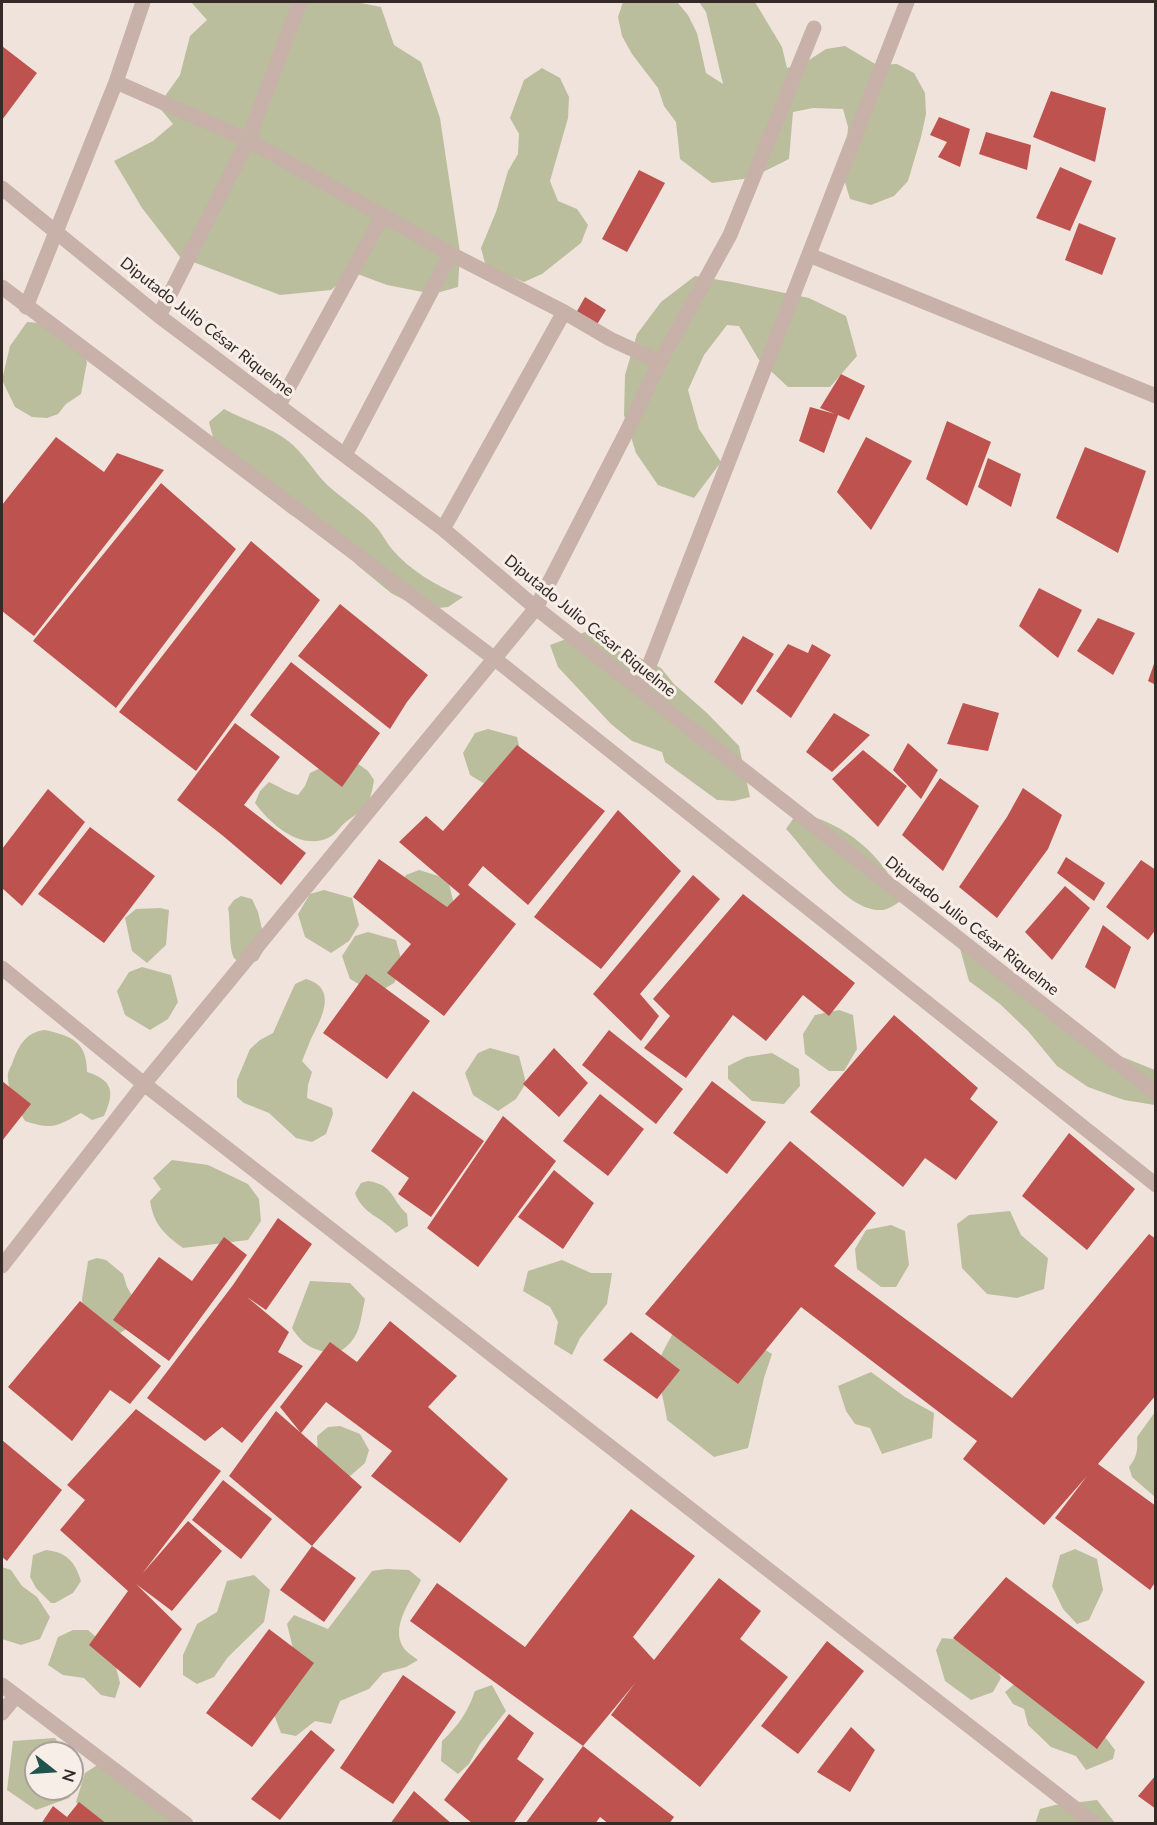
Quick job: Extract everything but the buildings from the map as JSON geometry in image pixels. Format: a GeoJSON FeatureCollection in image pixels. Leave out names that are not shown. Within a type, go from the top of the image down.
{"type":"FeatureCollection","features":[{"type":"Feature","properties":{"kind":"street"},"geometry":{"type":"LineString","coordinates":[[26,307],[116,82],[143,2]]}},
{"type":"Feature","properties":{"kind":"street"},"geometry":{"type":"LineString","coordinates":[[159,316],[248,140],[300,2]]}},
{"type":"Feature","properties":{"kind":"street"},"geometry":{"type":"LineString","coordinates":[[640,688],[907,2]]}},
{"type":"Feature","properties":{"kind":"street"},"geometry":{"type":"LineString","coordinates":[[2,1266],[144,1084],[536,608],[660,362],[730,235],[814,28]]}},
{"type":"Feature","properties":{"kind":"street"},"geometry":{"type":"LineString","coordinates":[[116,82],[248,140],[382,217],[564,312],[610,339],[660,362]]}},
{"type":"Feature","properties":{"kind":"street","name":"Diputado Julio César Riquelme"},"geometry":{"type":"LineString","coordinates":[[2,189],[159,316],[443,529],[536,608],[1155,1093]]}},
{"type":"Feature","properties":{"kind":"street"},"geometry":{"type":"LineString","coordinates":[[279,405],[382,217]]}},
{"type":"Feature","properties":{"kind":"street"},"geometry":{"type":"LineString","coordinates":[[345,455],[451,254]]}},
{"type":"Feature","properties":{"kind":"street"},"geometry":{"type":"LineString","coordinates":[[809,255],[1155,396]]}},
{"type":"Feature","properties":{"kind":"street"},"geometry":{"type":"LineString","coordinates":[[2,287],[495,659],[1155,1185]]}},
{"type":"Feature","properties":{"kind":"street"},"geometry":{"type":"LineString","coordinates":[[443,529],[564,312]]}},
{"type":"Feature","properties":{"kind":"street"},"geometry":{"type":"LineString","coordinates":[[2,968],[144,1084],[1095,1824]]}},
{"type":"Feature","properties":{"kind":"street"},"geometry":{"type":"LineString","coordinates":[[2,1685],[186,1824]]}},
{"type":"Feature","properties":{"kind":"street"},"geometry":{"type":"LineString","coordinates":[[2,1713],[15,1696]]}},
{"type":"Feature","properties":{"kind":"green space"},"geometry":{"type":"Polygon","coordinates":[[[191,2],[356,2],[381,7],[394,45],[421,62],[440,118],[460,252],[458,287],[433,294],[387,285],[352,272],[331,290],[280,295],[180,257],[142,208],[114,161],[153,141],[173,124],[158,106],[180,75],[190,36],[207,20],[191,2]]]}},
{"type":"Feature","properties":{"kind":"green space"},"geometry":{"type":"Polygon","coordinates":[[[623,2],[677,2],[688,15],[697,33],[706,73],[723,84],[706,12],[699,2],[755,2],[782,47],[787,68],[806,62],[826,49],[845,46],[877,65],[897,64],[914,73],[925,93],[926,114],[908,181],[894,196],[871,205],[850,199],[844,179],[848,127],[843,109],[813,108],[793,112],[789,159],[751,178],[712,183],[680,159],[676,122],[664,106],[658,88],[632,54],[622,36],[618,17],[623,2]]]}},
{"type":"Feature","properties":{"kind":"green space"},"geometry":{"type":"Polygon","coordinates":[[[542,68],[560,78],[569,97],[568,118],[550,181],[558,201],[577,209],[588,225],[581,243],[542,274],[524,282],[486,267],[481,248],[496,212],[508,171],[518,154],[519,134],[510,118],[524,80],[542,68]]]}},
{"type":"Feature","properties":{"kind":"green space"},"geometry":{"type":"Polygon","coordinates":[[[695,276],[809,298],[846,316],[857,356],[830,387],[788,387],[759,360],[739,326],[727,325],[704,355],[688,390],[699,429],[721,462],[694,498],[658,485],[636,453],[624,415],[625,375],[637,334],[661,302],[695,276]]]}},
{"type":"Feature","properties":{"kind":"green space"},"geometry":{"type":"Polygon","coordinates":[[[27,322],[55,324],[76,342],[87,362],[81,394],[66,404],[58,414],[47,418],[32,417],[15,407],[2,380],[10,346],[27,322]]]}},
{"type":"Feature","properties":{"kind":"green space"},"geometry":{"type":"Polygon","coordinates":[[[224,409],[268,429],[293,445],[328,485],[373,523],[398,556],[443,588],[463,597],[448,607],[428,609],[410,603],[391,593],[357,565],[343,547],[311,524],[291,515],[259,490],[214,441],[209,422],[224,409]]]}},
{"type":"Feature","properties":{"kind":"green space"},"geometry":{"type":"Polygon","coordinates":[[[585,632],[661,668],[674,684],[707,713],[739,746],[750,797],[734,801],[717,800],[665,762],[662,752],[632,741],[611,724],[558,667],[550,645],[585,632]]]}},
{"type":"Feature","properties":{"kind":"green space"},"geometry":{"type":"Polygon","coordinates":[[[488,729],[517,737],[523,763],[495,790],[470,775],[463,753],[475,733],[488,729]]]}},
{"type":"Feature","properties":{"kind":"green space"},"geometry":{"type":"Polygon","coordinates":[[[354,761],[368,771],[374,780],[371,795],[366,805],[330,837],[319,841],[298,839],[278,827],[255,803],[260,791],[269,782],[298,795],[305,786],[310,773],[327,765],[354,761]]]}},
{"type":"Feature","properties":{"kind":"green space"},"geometry":{"type":"Polygon","coordinates":[[[797,813],[831,824],[861,843],[885,869],[903,900],[882,910],[868,908],[841,892],[786,829],[797,813]]]}},
{"type":"Feature","properties":{"kind":"green space"},"geometry":{"type":"Polygon","coordinates":[[[419,870],[448,879],[454,905],[445,922],[394,895],[406,875],[419,870]]]}},
{"type":"Feature","properties":{"kind":"green space"},"geometry":{"type":"Polygon","coordinates":[[[324,890],[352,898],[359,925],[349,941],[331,953],[305,937],[298,914],[310,894],[324,890]]]}},
{"type":"Feature","properties":{"kind":"green space"},"geometry":{"type":"Polygon","coordinates":[[[241,896],[252,899],[258,912],[266,946],[258,960],[249,965],[235,959],[230,943],[228,908],[234,900],[241,896]]]}},
{"type":"Feature","properties":{"kind":"green space"},"geometry":{"type":"Polygon","coordinates":[[[136,909],[169,910],[166,945],[147,963],[132,951],[125,918],[136,909]]]}},
{"type":"Feature","properties":{"kind":"green space"},"geometry":{"type":"Polygon","coordinates":[[[368,932],[396,940],[403,966],[394,983],[376,994],[350,979],[342,956],[355,936],[368,932]]]}},
{"type":"Feature","properties":{"kind":"green space"},"geometry":{"type":"Polygon","coordinates":[[[957,938],[1115,1054],[1155,1070],[1155,1105],[1124,1100],[1088,1087],[1057,1066],[1028,1031],[1000,1004],[969,981],[957,938]]]}},
{"type":"Feature","properties":{"kind":"green space"},"geometry":{"type":"Polygon","coordinates":[[[142,967],[171,975],[178,1002],[168,1019],[150,1030],[125,1015],[117,991],[129,972],[142,967]]]}},
{"type":"Feature","properties":{"kind":"green space"},"geometry":{"type":"Polygon","coordinates":[[[306,979],[316,983],[325,996],[323,1013],[302,1061],[312,1072],[307,1098],[332,1108],[333,1114],[326,1134],[312,1142],[296,1138],[269,1113],[244,1103],[237,1097],[237,1080],[250,1049],[273,1033],[295,984],[306,979]]]}},
{"type":"Feature","properties":{"kind":"green space"},"geometry":{"type":"Polygon","coordinates":[[[839,1010],[853,1015],[857,1049],[844,1071],[829,1071],[805,1054],[803,1034],[815,1015],[839,1010]]]}},
{"type":"Feature","properties":{"kind":"green space"},"geometry":{"type":"Polygon","coordinates":[[[45,1030],[63,1035],[76,1042],[84,1053],[87,1072],[107,1083],[110,1100],[104,1116],[92,1120],[81,1113],[54,1126],[42,1126],[25,1121],[8,1084],[8,1072],[23,1041],[38,1031],[45,1030]]]}},
{"type":"Feature","properties":{"kind":"green space"},"geometry":{"type":"Polygon","coordinates":[[[490,1048],[519,1056],[526,1083],[516,1099],[498,1111],[473,1095],[465,1073],[478,1053],[490,1048]]]}},
{"type":"Feature","properties":{"kind":"green space"},"geometry":{"type":"Polygon","coordinates":[[[772,1053],[799,1069],[800,1086],[784,1104],[752,1101],[728,1079],[728,1066],[746,1057],[772,1053]]]}},
{"type":"Feature","properties":{"kind":"green space"},"geometry":{"type":"Polygon","coordinates":[[[172,1160],[208,1165],[248,1184],[259,1199],[261,1221],[248,1240],[183,1248],[165,1233],[157,1223],[150,1201],[161,1189],[153,1178],[172,1160]]]}},
{"type":"Feature","properties":{"kind":"green space"},"geometry":{"type":"Polygon","coordinates":[[[368,1181],[383,1186],[391,1193],[407,1214],[408,1226],[396,1233],[362,1206],[355,1193],[361,1183],[368,1181]]]}},
{"type":"Feature","properties":{"kind":"green space"},"geometry":{"type":"Polygon","coordinates":[[[1010,1211],[1021,1235],[1048,1258],[1044,1289],[1017,1298],[987,1294],[962,1268],[957,1224],[969,1215],[1010,1211]]]}},
{"type":"Feature","properties":{"kind":"green space"},"geometry":{"type":"Polygon","coordinates":[[[891,1225],[905,1231],[909,1265],[896,1287],[881,1287],[857,1269],[855,1249],[866,1230],[891,1225]]]}},
{"type":"Feature","properties":{"kind":"green space"},"geometry":{"type":"Polygon","coordinates":[[[97,1258],[106,1260],[123,1274],[127,1287],[137,1304],[136,1323],[109,1340],[83,1310],[82,1299],[88,1261],[97,1258]]]}},
{"type":"Feature","properties":{"kind":"green space"},"geometry":{"type":"Polygon","coordinates":[[[562,1260],[591,1273],[612,1273],[607,1304],[580,1338],[572,1355],[554,1344],[558,1322],[550,1307],[523,1291],[528,1271],[562,1260]]]}},
{"type":"Feature","properties":{"kind":"green space"},"geometry":{"type":"Polygon","coordinates":[[[310,1281],[350,1283],[365,1299],[355,1337],[336,1354],[310,1347],[292,1328],[310,1281]]]}},
{"type":"Feature","properties":{"kind":"green space"},"geometry":{"type":"Polygon","coordinates":[[[728,1326],[772,1354],[764,1378],[748,1448],[714,1457],[667,1420],[659,1381],[659,1365],[673,1333],[728,1326]]]}},
{"type":"Feature","properties":{"kind":"green space"},"geometry":{"type":"Polygon","coordinates":[[[871,1372],[905,1397],[934,1413],[932,1438],[882,1454],[870,1428],[855,1424],[846,1411],[838,1386],[871,1372]]]}},
{"type":"Feature","properties":{"kind":"green space"},"geometry":{"type":"Polygon","coordinates":[[[1155,1412],[1155,1497],[1132,1477],[1129,1467],[1136,1453],[1137,1437],[1155,1412]]]}},
{"type":"Feature","properties":{"kind":"green space"},"geometry":{"type":"Polygon","coordinates":[[[340,1426],[360,1434],[369,1450],[365,1463],[349,1477],[318,1457],[317,1436],[328,1427],[340,1426]]]}},
{"type":"Feature","properties":{"kind":"green space"},"geometry":{"type":"Polygon","coordinates":[[[1075,1549],[1097,1559],[1103,1590],[1089,1620],[1077,1624],[1063,1609],[1052,1586],[1060,1555],[1075,1549]]]}},
{"type":"Feature","properties":{"kind":"green space"},"geometry":{"type":"Polygon","coordinates":[[[46,1550],[59,1553],[69,1559],[76,1568],[81,1581],[73,1593],[55,1603],[51,1603],[36,1588],[30,1577],[33,1555],[46,1550]]]}},
{"type":"Feature","properties":{"kind":"green space"},"geometry":{"type":"Polygon","coordinates":[[[2,1567],[11,1570],[22,1586],[37,1597],[50,1617],[40,1639],[21,1645],[2,1639],[2,1567]]]}},
{"type":"Feature","properties":{"kind":"green space"},"geometry":{"type":"Polygon","coordinates":[[[409,1570],[421,1580],[404,1613],[399,1630],[403,1647],[418,1660],[406,1667],[383,1673],[369,1689],[340,1701],[331,1724],[315,1721],[296,1736],[281,1733],[270,1704],[296,1661],[287,1624],[294,1615],[328,1629],[372,1571],[409,1570]]]}},
{"type":"Feature","properties":{"kind":"green space"},"geometry":{"type":"Polygon","coordinates":[[[254,1575],[270,1590],[264,1622],[228,1657],[214,1677],[197,1684],[183,1675],[183,1655],[197,1624],[217,1612],[227,1581],[254,1575]]]}},
{"type":"Feature","properties":{"kind":"green space"},"geometry":{"type":"Polygon","coordinates":[[[73,1630],[88,1630],[112,1651],[120,1683],[115,1698],[101,1695],[84,1678],[63,1675],[48,1665],[58,1637],[73,1630]]]}},
{"type":"Feature","properties":{"kind":"green space"},"geometry":{"type":"Polygon","coordinates":[[[942,1638],[962,1640],[987,1650],[1001,1678],[993,1692],[971,1700],[945,1681],[936,1650],[942,1638]]]}},
{"type":"Feature","properties":{"kind":"green space"},"geometry":{"type":"Polygon","coordinates":[[[1025,1675],[1092,1720],[1115,1750],[1113,1759],[1086,1770],[1076,1756],[1051,1747],[1028,1725],[1024,1709],[1013,1704],[1005,1692],[1025,1675]]]}},
{"type":"Feature","properties":{"kind":"green space"},"geometry":{"type":"Polygon","coordinates":[[[492,1685],[506,1711],[480,1744],[469,1764],[458,1774],[441,1761],[442,1741],[462,1718],[475,1691],[492,1685]]]}},
{"type":"Feature","properties":{"kind":"green space"},"geometry":{"type":"Polygon","coordinates":[[[55,1738],[57,1741],[24,1741],[24,1801],[61,1801],[36,1810],[7,1790],[13,1741],[55,1738]]]}},
{"type":"Feature","properties":{"kind":"green space"},"geometry":{"type":"Polygon","coordinates":[[[99,1764],[176,1823],[84,1823],[82,1810],[76,1802],[84,1801],[85,1773],[99,1764]]]}},
{"type":"Feature","properties":{"kind":"green space"},"geometry":{"type":"Polygon","coordinates":[[[1097,1800],[1115,1823],[1035,1824],[1040,1809],[1097,1800]]]}}]}
